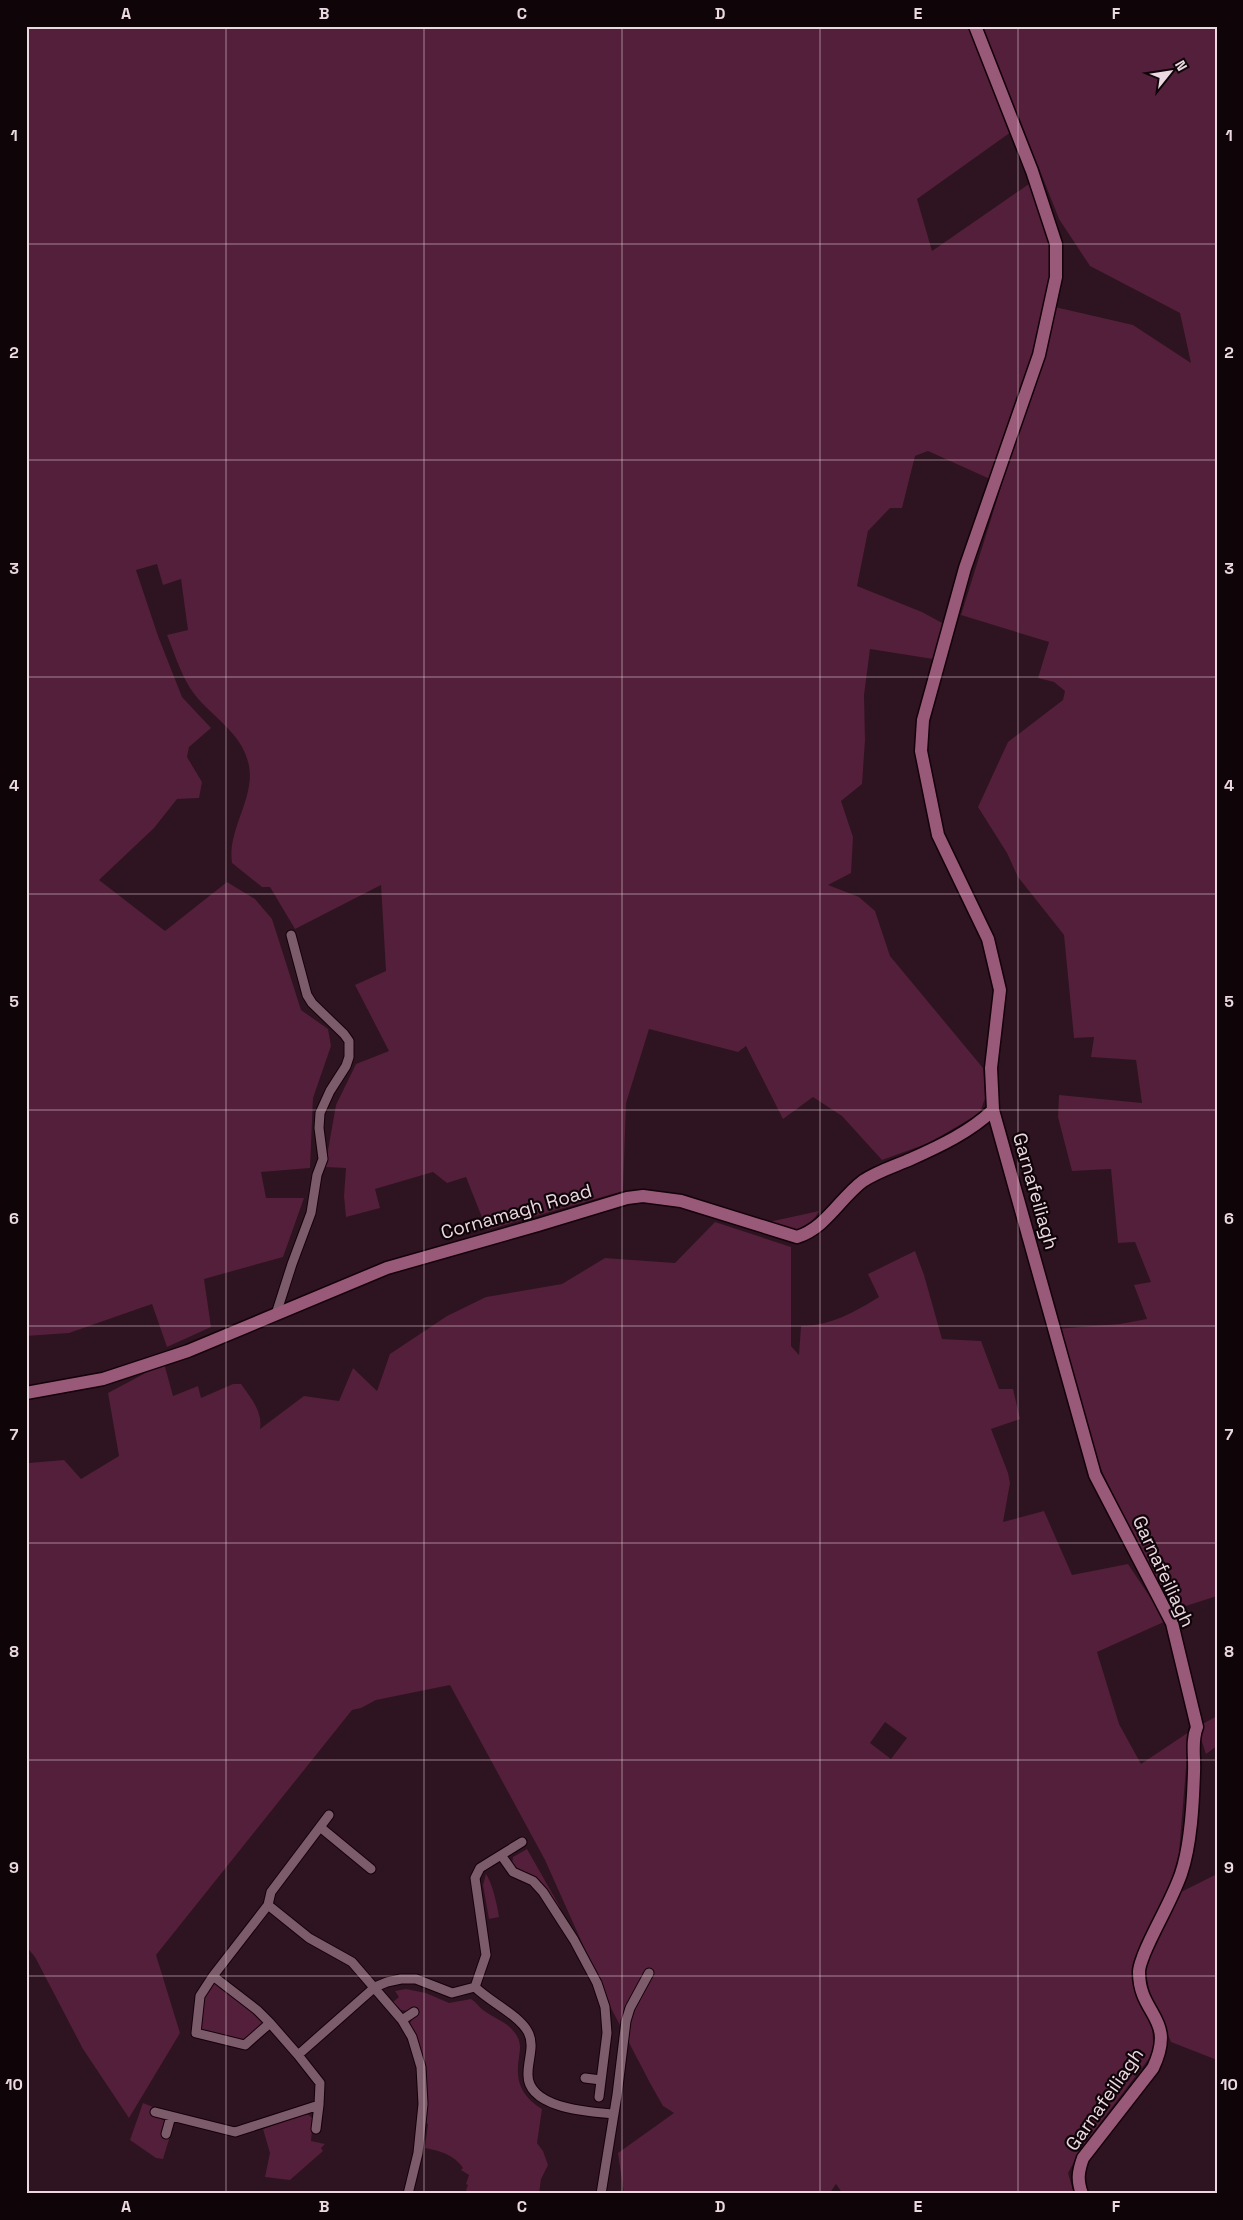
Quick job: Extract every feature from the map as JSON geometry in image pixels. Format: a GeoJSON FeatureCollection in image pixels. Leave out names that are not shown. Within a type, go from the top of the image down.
{"type":"FeatureCollection","features":[{"type":"Feature","properties":{"kind":"street","name":"Garnafeiliagh"},"geometry":{"type":"LineString","coordinates":[[975,26],[1032,171],[1056,244],[1056,277],[1039,355],[965,568],[924,720],[921,751],[938,835],[988,939],[1000,990],[991,1068],[993,1110],[1096,1475],[1172,1623],[1197,1727],[1194,1736],[1194,1776],[1185,1858],[1181,1874],[1138,1971],[1142,1991],[1160,2027],[1162,2039],[1161,2052],[1153,2068],[1083,2158],[1077,2182],[1082,2194]]}},
{"type":"Feature","properties":{"kind":"street"},"geometry":{"type":"LineString","coordinates":[[276,1314],[311,1212],[322,1159],[319,1128],[320,1113],[349,1057],[348,1041],[344,1034],[312,1003],[307,995],[291,935]]}},
{"type":"Feature","properties":{"kind":"street","name":"Cornamagh Road"},"geometry":{"type":"LineString","coordinates":[[26,1392],[103,1379],[188,1351],[386,1268],[627,1198],[644,1196],[681,1201],[797,1237],[809,1233],[860,1184],[877,1172],[926,1152],[978,1124],[993,1110]]}},
{"type":"Feature","properties":{"kind":"street"},"geometry":{"type":"LineString","coordinates":[[270,2023],[245,2045],[193,2032],[200,1996],[212,1976],[268,1905],[271,1892],[329,1815]]}},
{"type":"Feature","properties":{"kind":"street"},"geometry":{"type":"LineString","coordinates":[[320,1827],[372,1869]]}},
{"type":"Feature","properties":{"kind":"street"},"geometry":{"type":"LineString","coordinates":[[475,1987],[486,1955],[475,1878],[480,1868],[522,1842]]}},
{"type":"Feature","properties":{"kind":"street"},"geometry":{"type":"LineString","coordinates":[[501,1854],[513,1872],[533,1881],[543,1892],[574,1940],[597,1983],[604,2007],[607,2033],[599,2097]]}},
{"type":"Feature","properties":{"kind":"street"},"geometry":{"type":"LineString","coordinates":[[268,1905],[309,1938],[352,1962],[402,2020],[415,2045],[423,2079],[420,2141],[408,2194]]}},
{"type":"Feature","properties":{"kind":"street"},"geometry":{"type":"LineString","coordinates":[[601,2194],[626,2021],[632,2004],[649,1973]]}},
{"type":"Feature","properties":{"kind":"street"},"geometry":{"type":"LineString","coordinates":[[212,1976],[257,2010],[298,2055],[320,2083],[316,2129]]}},
{"type":"Feature","properties":{"kind":"street"},"geometry":{"type":"LineString","coordinates":[[298,2055],[375,1987],[393,1980],[409,1978],[423,1981],[449,1992],[475,1987]]}},
{"type":"Feature","properties":{"kind":"street"},"geometry":{"type":"LineString","coordinates":[[475,1987],[485,1998],[519,2021],[526,2029],[531,2043],[528,2077],[531,2086],[538,2094],[554,2104],[567,2108],[614,2114]]}},
{"type":"Feature","properties":{"kind":"street"},"geometry":{"type":"LineString","coordinates":[[402,2020],[414,2012]]}},
{"type":"Feature","properties":{"kind":"street"},"geometry":{"type":"LineString","coordinates":[[585,2078],[601,2080]]}},
{"type":"Feature","properties":{"kind":"street"},"geometry":{"type":"LineString","coordinates":[[155,2112],[235,2132],[319,2105]]}},
{"type":"Feature","properties":{"kind":"street"},"geometry":{"type":"LineString","coordinates":[[166,2134],[171,2116]]}},
{"type":"Feature","properties":{"kind":"shaded area"},"geometry":{"type":"Polygon","coordinates":[[[26,26],[971,26],[1011,132],[917,199],[932,251],[1029,184],[1051,250],[1050,276],[1040,335],[990,479],[928,451],[915,456],[902,508],[890,508],[868,531],[857,586],[922,612],[944,624],[933,659],[870,649],[864,695],[865,740],[862,784],[841,801],[853,837],[851,873],[828,885],[859,897],[875,911],[890,956],[983,1068],[985,1098],[980,1113],[929,1143],[882,1160],[842,1116],[813,1097],[783,1119],[746,1046],[738,1052],[649,1029],[626,1103],[623,1191],[487,1230],[466,1177],[447,1183],[433,1172],[375,1189],[380,1208],[346,1217],[344,1196],[346,1168],[325,1167],[336,1105],[356,1064],[389,1051],[355,985],[386,971],[381,885],[295,929],[270,887],[262,887],[232,863],[233,839],[248,790],[249,766],[240,743],[197,698],[183,675],[167,635],[188,630],[181,579],[163,585],[157,564],[136,570],[158,636],[182,697],[211,728],[189,747],[187,757],[202,782],[199,798],[177,799],[154,828],[99,880],[165,931],[227,882],[255,899],[272,919],[301,1010],[328,1029],[331,1046],[313,1098],[310,1168],[261,1172],[266,1198],[304,1198],[283,1257],[204,1279],[211,1327],[167,1347],[152,1304],[69,1333],[26,1336],[26,26]]]}},
{"type":"Feature","properties":{"kind":"shaded area"},"geometry":{"type":"Polygon","coordinates":[[[983,26],[1217,26],[1217,1596],[1167,1612],[1101,1469],[1055,1329],[1120,1324],[1147,1319],[1134,1285],[1151,1282],[1135,1242],[1118,1243],[1111,1169],[1072,1171],[1058,1117],[1059,1095],[1142,1103],[1136,1060],[1091,1057],[1094,1037],[1074,1038],[1064,935],[1018,877],[1007,853],[978,807],[1008,742],[1063,700],[1065,691],[1054,682],[1038,678],[1049,642],[961,615],[1051,327],[1055,307],[1133,325],[1191,363],[1180,313],[1090,266],[1059,219],[983,26]]]}},
{"type":"Feature","properties":{"kind":"shaded area"},"geometry":{"type":"Polygon","coordinates":[[[819,1211],[813,1220],[802,1229],[789,1229],[764,1223],[819,1211]]]}},
{"type":"Feature","properties":{"kind":"shaded area"},"geometry":{"type":"Polygon","coordinates":[[[715,1222],[791,1247],[791,1346],[799,1355],[801,1326],[832,1321],[861,1308],[879,1297],[868,1274],[915,1251],[924,1275],[942,1339],[981,1341],[999,1389],[1013,1389],[1020,1419],[991,1429],[1010,1483],[1003,1522],[1044,1511],[1072,1575],[1128,1564],[1166,1621],[1097,1652],[1119,1724],[1141,1764],[1189,1732],[1179,1853],[1171,1882],[1133,1972],[1134,1982],[1152,2027],[1154,2052],[1084,2144],[1068,2173],[1074,2194],[843,2194],[836,2184],[829,2194],[624,2194],[618,2153],[674,2113],[663,2106],[650,2083],[612,2010],[545,1860],[450,1685],[376,1700],[361,1708],[352,1710],[156,1955],[180,2033],[129,2118],[83,2049],[35,1957],[26,1946],[26,1452],[29,1463],[64,1460],[81,1479],[119,1456],[108,1393],[164,1363],[173,1396],[198,1386],[201,1398],[233,1384],[241,1384],[258,1411],[260,1429],[304,1396],[339,1401],[353,1368],[377,1391],[390,1354],[447,1316],[486,1297],[562,1284],[605,1258],[675,1263],[715,1222]],[[885,1722],[870,1743],[891,1759],[907,1738],[885,1722]]]}},
{"type":"Feature","properties":{"kind":"shaded area"},"geometry":{"type":"Polygon","coordinates":[[[1217,1716],[1217,1746],[1206,1754],[1197,1727],[1217,1716]]]}},
{"type":"Feature","properties":{"kind":"shaded area"},"geometry":{"type":"Polygon","coordinates":[[[527,1849],[560,1907],[558,1908],[541,1882],[519,1871],[512,1864],[513,1857],[527,1849]]]}},
{"type":"Feature","properties":{"kind":"shaded area"},"geometry":{"type":"Polygon","coordinates":[[[486,1874],[494,1894],[499,1917],[489,1919],[483,1885],[486,1874]]]}},
{"type":"Feature","properties":{"kind":"shaded area"},"geometry":{"type":"Polygon","coordinates":[[[1217,1874],[1217,2060],[1171,2042],[1149,1990],[1145,1967],[1177,1894],[1217,1874]]]}},
{"type":"Feature","properties":{"kind":"shaded area"},"geometry":{"type":"Polygon","coordinates":[[[215,1983],[262,2020],[263,2024],[243,2041],[201,2029],[204,1995],[215,1983]]]}},
{"type":"Feature","properties":{"kind":"shaded area"},"geometry":{"type":"Polygon","coordinates":[[[406,1989],[426,1993],[449,2003],[471,1999],[515,2033],[520,2045],[518,2073],[521,2087],[529,2099],[542,2109],[537,2143],[543,2151],[548,2165],[541,2179],[539,2194],[469,2194],[466,2190],[468,2185],[466,2184],[469,2175],[461,2170],[463,2168],[456,2160],[447,2154],[425,2148],[428,2124],[426,2123],[427,2095],[423,2061],[410,2023],[413,2018],[407,2011],[401,2010],[393,2002],[399,1997],[395,1991],[406,1989]]]}},
{"type":"Feature","properties":{"kind":"shaded area"},"geometry":{"type":"Polygon","coordinates":[[[143,2103],[153,2107],[152,2114],[165,2121],[170,2136],[163,2159],[156,2158],[130,2140],[143,2103]]]}},
{"type":"Feature","properties":{"kind":"shaded area"},"geometry":{"type":"Polygon","coordinates":[[[303,2114],[309,2115],[313,2119],[311,2141],[325,2144],[321,2148],[323,2151],[290,2180],[265,2177],[270,2153],[263,2129],[303,2114]]]}}]}
